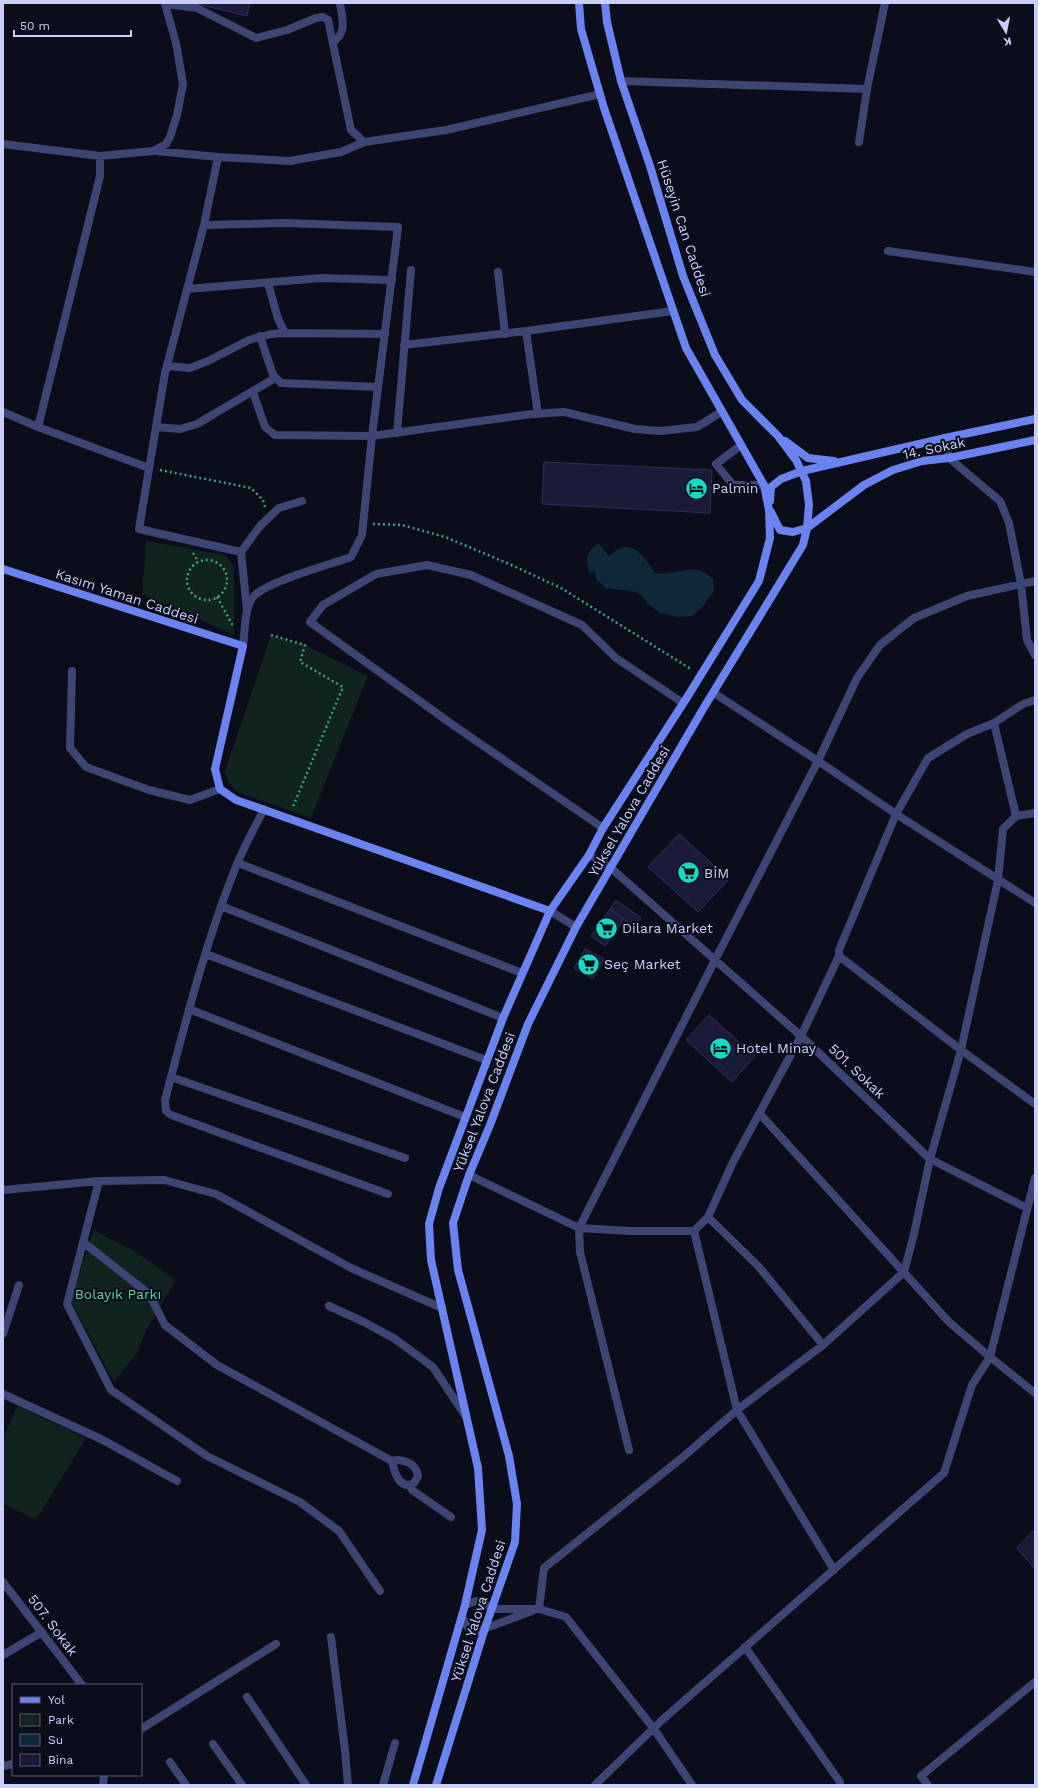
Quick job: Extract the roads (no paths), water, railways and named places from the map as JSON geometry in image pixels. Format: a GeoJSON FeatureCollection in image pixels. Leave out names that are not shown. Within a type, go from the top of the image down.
{"type":"FeatureCollection","features":[{"type":"Feature","properties":{"kind":"main road"},"geometry":{"type":"LineString","coordinates":[[579,3],[581,29],[600,94],[686,348],[721,412],[764,485]]}},
{"type":"Feature","properties":{"kind":"main road","name":"Hüseyin Can Caddesi"},"geometry":{"type":"LineString","coordinates":[[606,3],[607,22],[621,81],[650,166],[683,276],[715,355],[742,400],[778,436],[802,471],[806,481]]}},
{"type":"Feature","properties":{"kind":"main road","name":"14. Sokak"},"geometry":{"type":"LineString","coordinates":[[769,510],[771,487],[781,479],[802,471],[1035,418]]}},
{"type":"Feature","properties":{"kind":"main road"},"geometry":{"type":"LineString","coordinates":[[778,436],[808,458],[838,462]]}},
{"type":"Feature","properties":{"kind":"main road","name":"14. Sokak"},"geometry":{"type":"LineString","coordinates":[[807,528],[870,482],[893,470],[922,461],[949,458],[1035,440]]}},
{"type":"Feature","properties":{"kind":"main road","name":"Yüksel Yalova Caddesi"},"geometry":{"type":"LineString","coordinates":[[436,1785],[485,1628],[515,1542],[517,1504],[509,1456],[458,1270],[453,1223],[469,1175],[528,1024],[576,927],[803,544],[807,528],[809,505],[806,481]]}},
{"type":"Feature","properties":{"kind":"main road","name":"Yüksel Yalova Caddesi"},"geometry":{"type":"LineString","coordinates":[[413,1785],[465,1605],[482,1530],[478,1468],[431,1260],[429,1224],[440,1188],[486,1060],[522,973],[550,911],[588,855],[603,828],[759,581],[770,538],[769,510],[764,485]]}},
{"type":"Feature","properties":{"kind":"main road"},"geometry":{"type":"LineString","coordinates":[[769,510],[780,530],[793,532],[807,528]]}},
{"type":"Feature","properties":{"kind":"main road","name":"Kasım Yaman Caddesi"},"geometry":{"type":"LineString","coordinates":[[3,569],[243,646]]}},
{"type":"Feature","properties":{"kind":"main road"},"geometry":{"type":"LineString","coordinates":[[243,646],[215,769],[220,789],[236,800],[550,911]]}},
{"type":"Feature","properties":{"kind":"street"},"geometry":{"type":"LineString","coordinates":[[334,42],[340,37],[343,29],[340,3]]}},
{"type":"Feature","properties":{"kind":"street"},"geometry":{"type":"LineString","coordinates":[[859,142],[867,89],[886,3]]}},
{"type":"Feature","properties":{"kind":"street"},"geometry":{"type":"LineString","coordinates":[[153,151],[166,144],[170,137],[183,84],[176,42],[164,4],[197,8],[256,38],[288,30],[323,17],[328,20],[334,42],[351,130],[364,142]]}},
{"type":"Feature","properties":{"kind":"street"},"geometry":{"type":"LineString","coordinates":[[621,81],[867,89]]}},
{"type":"Feature","properties":{"kind":"street"},"geometry":{"type":"LineString","coordinates":[[3,144],[100,156],[153,151],[218,158],[290,162],[341,152],[364,142],[446,130],[600,94]]}},
{"type":"Feature","properties":{"kind":"street"},"geometry":{"type":"LineString","coordinates":[[38,427],[100,176],[100,156]]}},
{"type":"Feature","properties":{"kind":"street"},"geometry":{"type":"LineString","coordinates":[[218,158],[204,225],[167,366],[139,529],[241,552]]}},
{"type":"Feature","properties":{"kind":"street"},"geometry":{"type":"LineString","coordinates":[[204,225],[286,223],[398,227],[372,436],[362,535],[351,557],[273,583],[253,596],[247,611]]}},
{"type":"Feature","properties":{"kind":"street"},"geometry":{"type":"LineString","coordinates":[[888,251],[1035,272]]}},
{"type":"Feature","properties":{"kind":"street"},"geometry":{"type":"LineString","coordinates":[[397,433],[411,270]]}},
{"type":"Feature","properties":{"kind":"street"},"geometry":{"type":"LineString","coordinates":[[498,272],[505,334]]}},
{"type":"Feature","properties":{"kind":"street"},"geometry":{"type":"LineString","coordinates":[[187,289],[322,278],[392,280]]}},
{"type":"Feature","properties":{"kind":"street"},"geometry":{"type":"LineString","coordinates":[[268,283],[278,319],[284,333]]}},
{"type":"Feature","properties":{"kind":"street"},"geometry":{"type":"LineString","coordinates":[[404,345],[505,334],[673,311]]}},
{"type":"Feature","properties":{"kind":"street"},"geometry":{"type":"LineString","coordinates":[[526,331],[538,414]]}},
{"type":"Feature","properties":{"kind":"street"},"geometry":{"type":"LineString","coordinates":[[167,366],[190,368],[260,336],[284,333],[385,334]]}},
{"type":"Feature","properties":{"kind":"street"},"geometry":{"type":"LineString","coordinates":[[260,336],[275,378],[285,384],[378,387]]}},
{"type":"Feature","properties":{"kind":"street"},"geometry":{"type":"LineString","coordinates":[[156,427],[180,429],[198,424],[275,378]]}},
{"type":"Feature","properties":{"kind":"street"},"geometry":{"type":"LineString","coordinates":[[253,392],[265,427],[275,435],[372,436],[538,414],[564,412],[635,430],[660,431],[696,427],[721,412]]}},
{"type":"Feature","properties":{"kind":"street"},"geometry":{"type":"LineString","coordinates":[[3,412],[38,427],[149,468]]}},
{"type":"Feature","properties":{"kind":"street"},"geometry":{"type":"LineString","coordinates":[[945,438],[949,458],[1000,501],[1009,523],[1021,584],[1027,640],[1035,655]]}},
{"type":"Feature","properties":{"kind":"street"},"geometry":{"type":"LineString","coordinates":[[741,445],[716,464],[733,485],[764,485]]}},
{"type":"Feature","properties":{"kind":"street"},"geometry":{"type":"LineString","coordinates":[[243,646],[247,611],[241,552],[260,526],[279,508],[302,501]]}},
{"type":"Feature","properties":{"kind":"street"},"geometry":{"type":"LineString","coordinates":[[603,828],[453,725],[310,622],[323,605],[376,574],[428,564],[472,575],[582,625],[616,658],[683,703]]}},
{"type":"Feature","properties":{"kind":"street"},"geometry":{"type":"LineString","coordinates":[[629,1450],[580,1252],[579,1228],[818,761],[857,678],[880,645],[914,618],[967,596],[1035,581]]}},
{"type":"Feature","properties":{"kind":"street"},"geometry":{"type":"LineString","coordinates":[[72,671],[70,748],[86,767],[149,790],[190,800],[220,789]]}},
{"type":"Feature","properties":{"kind":"street"},"geometry":{"type":"LineString","coordinates":[[714,693],[896,814],[1035,903]]}},
{"type":"Feature","properties":{"kind":"street"},"geometry":{"type":"LineString","coordinates":[[469,1175],[579,1228],[630,1231],[694,1231],[708,1217],[733,1162],[801,1036],[839,956],[839,950],[896,814],[928,758],[967,734],[994,723],[1023,704],[1035,700]]}},
{"type":"Feature","properties":{"kind":"street"},"geometry":{"type":"LineString","coordinates":[[994,723],[1016,816]]}},
{"type":"Feature","properties":{"kind":"street"},"geometry":{"type":"LineString","coordinates":[[264,809],[238,863],[206,954],[189,1009],[165,1100],[166,1111],[171,1115],[388,1194]]}},
{"type":"Feature","properties":{"kind":"street"},"geometry":{"type":"LineString","coordinates":[[539,1609],[544,1568],[683,1457],[737,1410],[823,1345],[904,1272],[914,1234],[930,1159],[961,1050],[998,880],[1003,829],[1016,816],[1035,813]]}},
{"type":"Feature","properties":{"kind":"street","name":"501. Sokak"},"geometry":{"type":"LineString","coordinates":[[588,855],[611,868],[801,1036],[930,1159],[1027,1208]]}},
{"type":"Feature","properties":{"kind":"street"},"geometry":{"type":"LineString","coordinates":[[238,863],[522,973]]}},
{"type":"Feature","properties":{"kind":"street"},"geometry":{"type":"LineString","coordinates":[[222,906],[503,1018]]}},
{"type":"Feature","properties":{"kind":"street"},"geometry":{"type":"LineString","coordinates":[[550,911],[576,927]]}},
{"type":"Feature","properties":{"kind":"street"},"geometry":{"type":"LineString","coordinates":[[206,954],[486,1060]]}},
{"type":"Feature","properties":{"kind":"street"},"geometry":{"type":"LineString","coordinates":[[839,956],[961,1050],[1035,1104]]}},
{"type":"Feature","properties":{"kind":"street"},"geometry":{"type":"LineString","coordinates":[[189,1009],[465,1117]]}},
{"type":"Feature","properties":{"kind":"street"},"geometry":{"type":"LineString","coordinates":[[171,1077],[405,1158]]}},
{"type":"Feature","properties":{"kind":"street"},"geometry":{"type":"LineString","coordinates":[[760,1114],[948,1322],[990,1358],[1035,1392]]}},
{"type":"Feature","properties":{"kind":"street"},"geometry":{"type":"LineString","coordinates":[[595,1785],[654,1729],[745,1647],[944,1473],[972,1385],[990,1358],[1035,1178]]}},
{"type":"Feature","properties":{"kind":"street"},"geometry":{"type":"LineString","coordinates":[[3,1190],[99,1181],[164,1180],[216,1194],[351,1268],[442,1308]]}},
{"type":"Feature","properties":{"kind":"street"},"geometry":{"type":"LineString","coordinates":[[99,1181],[67,1304],[112,1390],[207,1456],[300,1502],[339,1531],[380,1591]]}},
{"type":"Feature","properties":{"kind":"street"},"geometry":{"type":"LineString","coordinates":[[708,1217],[759,1267],[823,1345]]}},
{"type":"Feature","properties":{"kind":"street"},"geometry":{"type":"LineString","coordinates":[[694,1231],[737,1410],[834,1570]]}},
{"type":"Feature","properties":{"kind":"street"},"geometry":{"type":"LineString","coordinates":[[83,1242],[149,1294],[165,1325],[216,1365],[392,1461],[403,1461],[413,1465],[418,1476],[414,1483],[410,1485]]}},
{"type":"Feature","properties":{"kind":"street"},"geometry":{"type":"LineString","coordinates":[[3,1334],[19,1285]]}},
{"type":"Feature","properties":{"kind":"street"},"geometry":{"type":"LineString","coordinates":[[329,1306],[364,1322],[395,1339],[433,1367],[468,1419]]}},
{"type":"Feature","properties":{"kind":"street"},"geometry":{"type":"LineString","coordinates":[[3,1394],[103,1440],[177,1481]]}},
{"type":"Feature","properties":{"kind":"street"},"geometry":{"type":"LineString","coordinates":[[392,1461],[394,1471],[401,1482],[410,1485],[412,1490],[451,1517]]}},
{"type":"Feature","properties":{"kind":"street","name":"507. Sokak"},"geometry":{"type":"LineString","coordinates":[[3,1582],[81,1684]]}},
{"type":"Feature","properties":{"kind":"street"},"geometry":{"type":"LineString","coordinates":[[465,1605],[476,1601],[484,1603],[492,1609],[539,1609],[566,1617],[654,1729],[692,1785]]}},
{"type":"Feature","properties":{"kind":"street"},"geometry":{"type":"LineString","coordinates":[[462,1616],[467,1627],[471,1631],[485,1628],[539,1609]]}},
{"type":"Feature","properties":{"kind":"street"},"geometry":{"type":"LineString","coordinates":[[3,1655],[42,1632]]}},
{"type":"Feature","properties":{"kind":"street"},"geometry":{"type":"LineString","coordinates":[[331,1637],[348,1785]]}},
{"type":"Feature","properties":{"kind":"street"},"geometry":{"type":"LineString","coordinates":[[142,1728],[276,1644]]}},
{"type":"Feature","properties":{"kind":"street"},"geometry":{"type":"LineString","coordinates":[[745,1647],[840,1782]]}},
{"type":"Feature","properties":{"kind":"street"},"geometry":{"type":"LineString","coordinates":[[928,1785],[921,1776],[1035,1682]]}},
{"type":"Feature","properties":{"kind":"street"},"geometry":{"type":"LineString","coordinates":[[247,1697],[306,1785]]}},
{"type":"Feature","properties":{"kind":"street"},"geometry":{"type":"LineString","coordinates":[[383,1785],[395,1743]]}},
{"type":"Feature","properties":{"kind":"street"},"geometry":{"type":"LineString","coordinates":[[213,1744],[242,1785]]}},
{"type":"Feature","properties":{"kind":"street"},"geometry":{"type":"LineString","coordinates":[[170,1762],[186,1785]]}},
{"type":"Feature","properties":{"kind":"water"},"geometry":{"type":"Polygon","coordinates":[[[598,543],[609,556],[625,547],[636,550],[656,573],[699,570],[706,573],[713,579],[714,591],[704,605],[692,616],[676,617],[660,613],[648,604],[641,595],[635,592],[605,588],[596,579],[595,572],[589,572],[587,559],[589,552],[598,543]]]}},
{"type":"Feature","properties":{"kind":"place","name":"Palmin"},"geometry":{"type":"Point","coordinates":[697,488]}},
{"type":"Feature","properties":{"kind":"place","name":"BİM"},"geometry":{"type":"Point","coordinates":[688,873]}},
{"type":"Feature","properties":{"kind":"place","name":"Dilara Market"},"geometry":{"type":"Point","coordinates":[607,928]}},
{"type":"Feature","properties":{"kind":"place","name":"Seç Market"},"geometry":{"type":"Point","coordinates":[589,964]}},
{"type":"Feature","properties":{"kind":"place","name":"Hotel Minay"},"geometry":{"type":"Point","coordinates":[720,1048]}},
{"type":"Feature","properties":{"kind":"park label","name":"Bolayık Parkı"},"geometry":{"type":"Point","coordinates":[118,1294]}}]}
